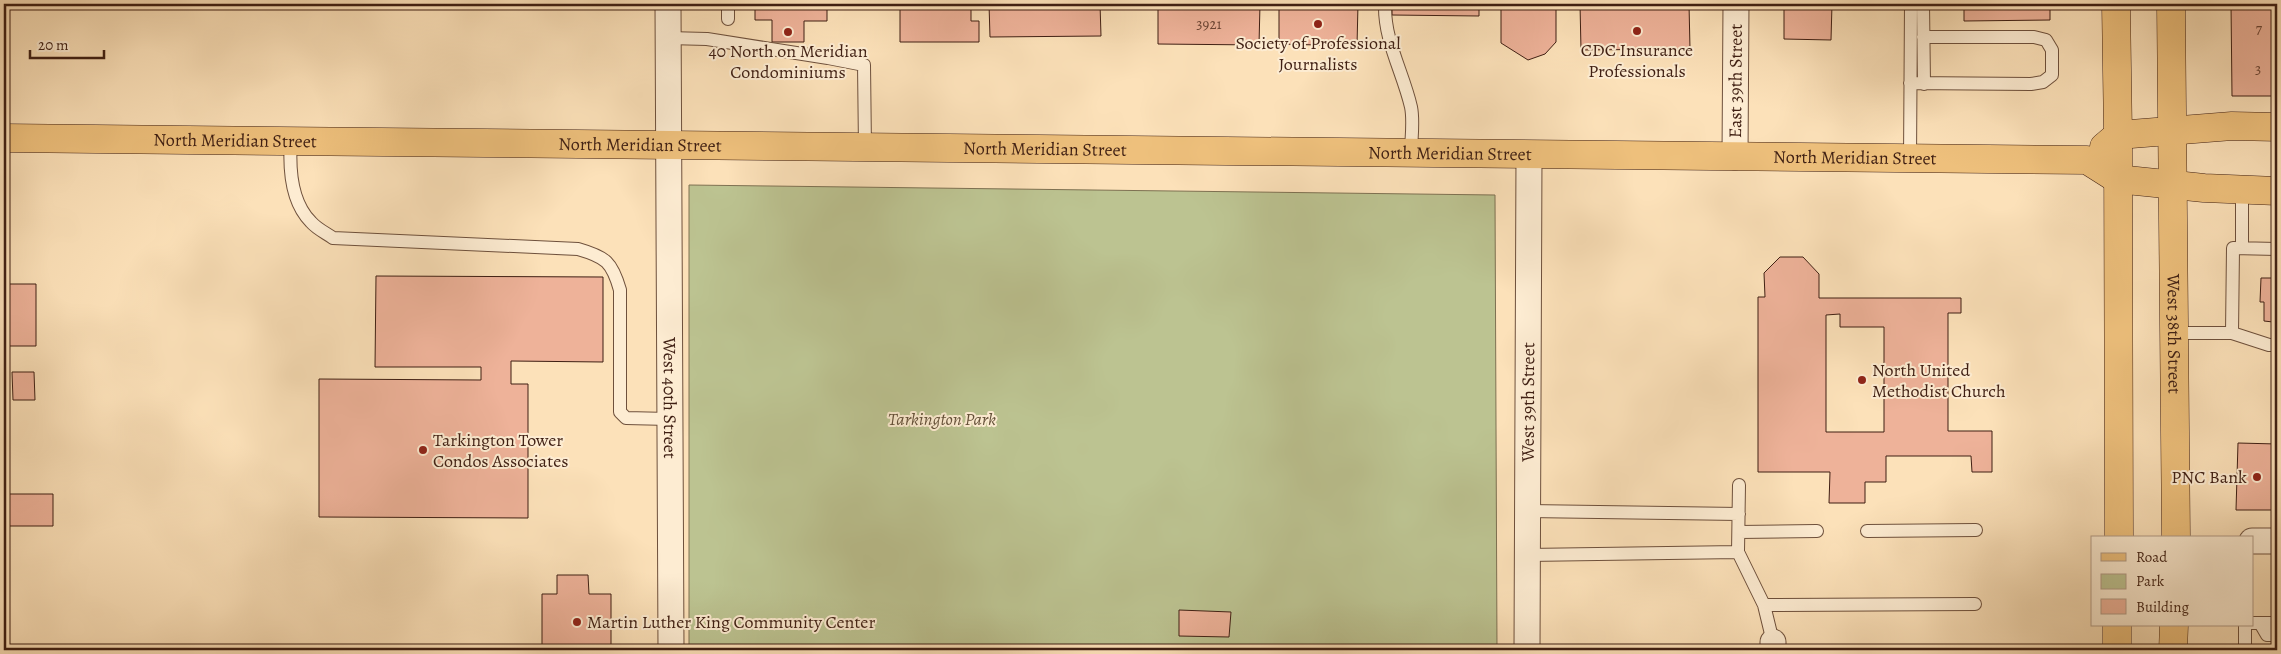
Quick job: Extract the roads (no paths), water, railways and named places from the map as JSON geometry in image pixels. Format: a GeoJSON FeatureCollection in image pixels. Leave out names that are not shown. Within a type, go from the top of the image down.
{"type":"FeatureCollection","features":[{"type":"Feature","properties":{"kind":"main road"},"geometry":{"type":"LineString","coordinates":[[2116,4],[2119,536]]}},
{"type":"Feature","properties":{"kind":"main road","name":"West 38th Street"},"geometry":{"type":"LineString","coordinates":[[2171,4],[2176,536]]}},
{"type":"Feature","properties":{"kind":"main road"},"geometry":{"type":"LineString","coordinates":[[2277,127],[2232,126],[2118,135],[2087,160],[2118,179],[2173,185],[2277,191]]}},
{"type":"Feature","properties":{"kind":"main road","name":"North Meridian Street"},"geometry":{"type":"LineString","coordinates":[[4,138],[2087,160]]}},
{"type":"Feature","properties":{"kind":"main road"},"geometry":{"type":"LineString","coordinates":[[2117,650],[2118,626]]}},
{"type":"Feature","properties":{"kind":"main road"},"geometry":{"type":"LineString","coordinates":[[2173,650],[2174,626]]}},
{"type":"Feature","properties":{"kind":"street","name":"West 40th Street"},"geometry":{"type":"LineString","coordinates":[[668,4],[670,650]]}},
{"type":"Feature","properties":{"kind":"street","name":"East 39th Street"},"geometry":{"type":"LineString","coordinates":[[1735,157],[1736,4]]}},
{"type":"Feature","properties":{"kind":"street","name":"West 39th Street"},"geometry":{"type":"LineString","coordinates":[[1527,650],[1529,155]]}},
{"type":"Feature","properties":{"kind":"street"},"geometry":{"type":"LineString","coordinates":[[2254,541],[2277,541]]}},
{"type":"Feature","properties":{"kind":"lane"},"geometry":{"type":"LineString","coordinates":[[728,4],[728,19]]}},
{"type":"Feature","properties":{"kind":"lane"},"geometry":{"type":"LineString","coordinates":[[1385,4],[1385,21],[1392,53],[1412,109],[1411,154]]}},
{"type":"Feature","properties":{"kind":"lane"},"geometry":{"type":"LineString","coordinates":[[1910,159],[1911,4]]}},
{"type":"Feature","properties":{"kind":"lane"},"geometry":{"type":"LineString","coordinates":[[1923,4],[1924,84]]}},
{"type":"Feature","properties":{"kind":"lane"},"geometry":{"type":"LineString","coordinates":[[1910,83],[2031,84],[2043,82],[2052,75],[2052,50],[2046,40],[2034,37],[1924,37]]}},
{"type":"Feature","properties":{"kind":"lane"},"geometry":{"type":"LineString","coordinates":[[668,38],[707,39],[864,65],[865,148]]}},
{"type":"Feature","properties":{"kind":"lane"},"geometry":{"type":"LineString","coordinates":[[290,141],[289,165],[298,204],[311,223],[333,238],[578,248],[599,255],[609,262],[616,275],[620,290],[620,412],[626,418],[669,419]]}},
{"type":"Feature","properties":{"kind":"lane"},"geometry":{"type":"LineString","coordinates":[[2242,190],[2242,248]]}},
{"type":"Feature","properties":{"kind":"lane"},"geometry":{"type":"LineString","coordinates":[[2232,333],[2233,248],[2277,249]]}},
{"type":"Feature","properties":{"kind":"lane"},"geometry":{"type":"LineString","coordinates":[[2174,333],[2232,333],[2269,345],[2277,345]]}},
{"type":"Feature","properties":{"kind":"lane"},"geometry":{"type":"LineString","coordinates":[[1739,485],[1738,552],[1764,605],[1772,646]]}},
{"type":"Feature","properties":{"kind":"lane"},"geometry":{"type":"LineString","coordinates":[[1528,511],[1739,514]]}},
{"type":"Feature","properties":{"kind":"lane"},"geometry":{"type":"LineString","coordinates":[[1867,531],[1976,530]]}},
{"type":"Feature","properties":{"kind":"lane"},"geometry":{"type":"LineString","coordinates":[[1738,532],[1817,532]]}},
{"type":"Feature","properties":{"kind":"lane"},"geometry":{"type":"LineString","coordinates":[[1527,555],[1738,552]]}},
{"type":"Feature","properties":{"kind":"lane"},"geometry":{"type":"LineString","coordinates":[[1764,605],[1976,604]]}},
{"type":"Feature","properties":{"kind":"lane"},"geometry":{"type":"LineString","coordinates":[[2256,623],[2277,623]]}},
{"type":"Feature","properties":{"kind":"lane"},"geometry":{"type":"LineString","coordinates":[[2256,623],[2267,635],[2277,635]]}},
{"type":"Feature","properties":{"kind":"lane"},"geometry":{"type":"LineString","coordinates":[[2245,626],[2245,650]]}},
{"type":"Feature","properties":{"kind":"place","name":"Society of Professional Journalists"},"geometry":{"type":"Point","coordinates":[1318,24]}},
{"type":"Feature","properties":{"kind":"place","name":"CDC Insurance Professionals"},"geometry":{"type":"Point","coordinates":[1637,31]}},
{"type":"Feature","properties":{"kind":"place","name":"40 North on Meridian Condominiums"},"geometry":{"type":"Point","coordinates":[788,32]}},
{"type":"Feature","properties":{"kind":"place","name":"North United Methodist Church"},"geometry":{"type":"Point","coordinates":[1862,380]}},
{"type":"Feature","properties":{"kind":"place","name":"Tarkington Tower Condos Associates"},"geometry":{"type":"Point","coordinates":[423,450]}},
{"type":"Feature","properties":{"kind":"place","name":"PNC Bank"},"geometry":{"type":"Point","coordinates":[2257,477]}},
{"type":"Feature","properties":{"kind":"place","name":"Martin Luther King Community Center"},"geometry":{"type":"Point","coordinates":[577,622]}},
{"type":"Feature","properties":{"kind":"park label","name":"Tarkington Park"},"geometry":{"type":"Point","coordinates":[942,419]}}]}
